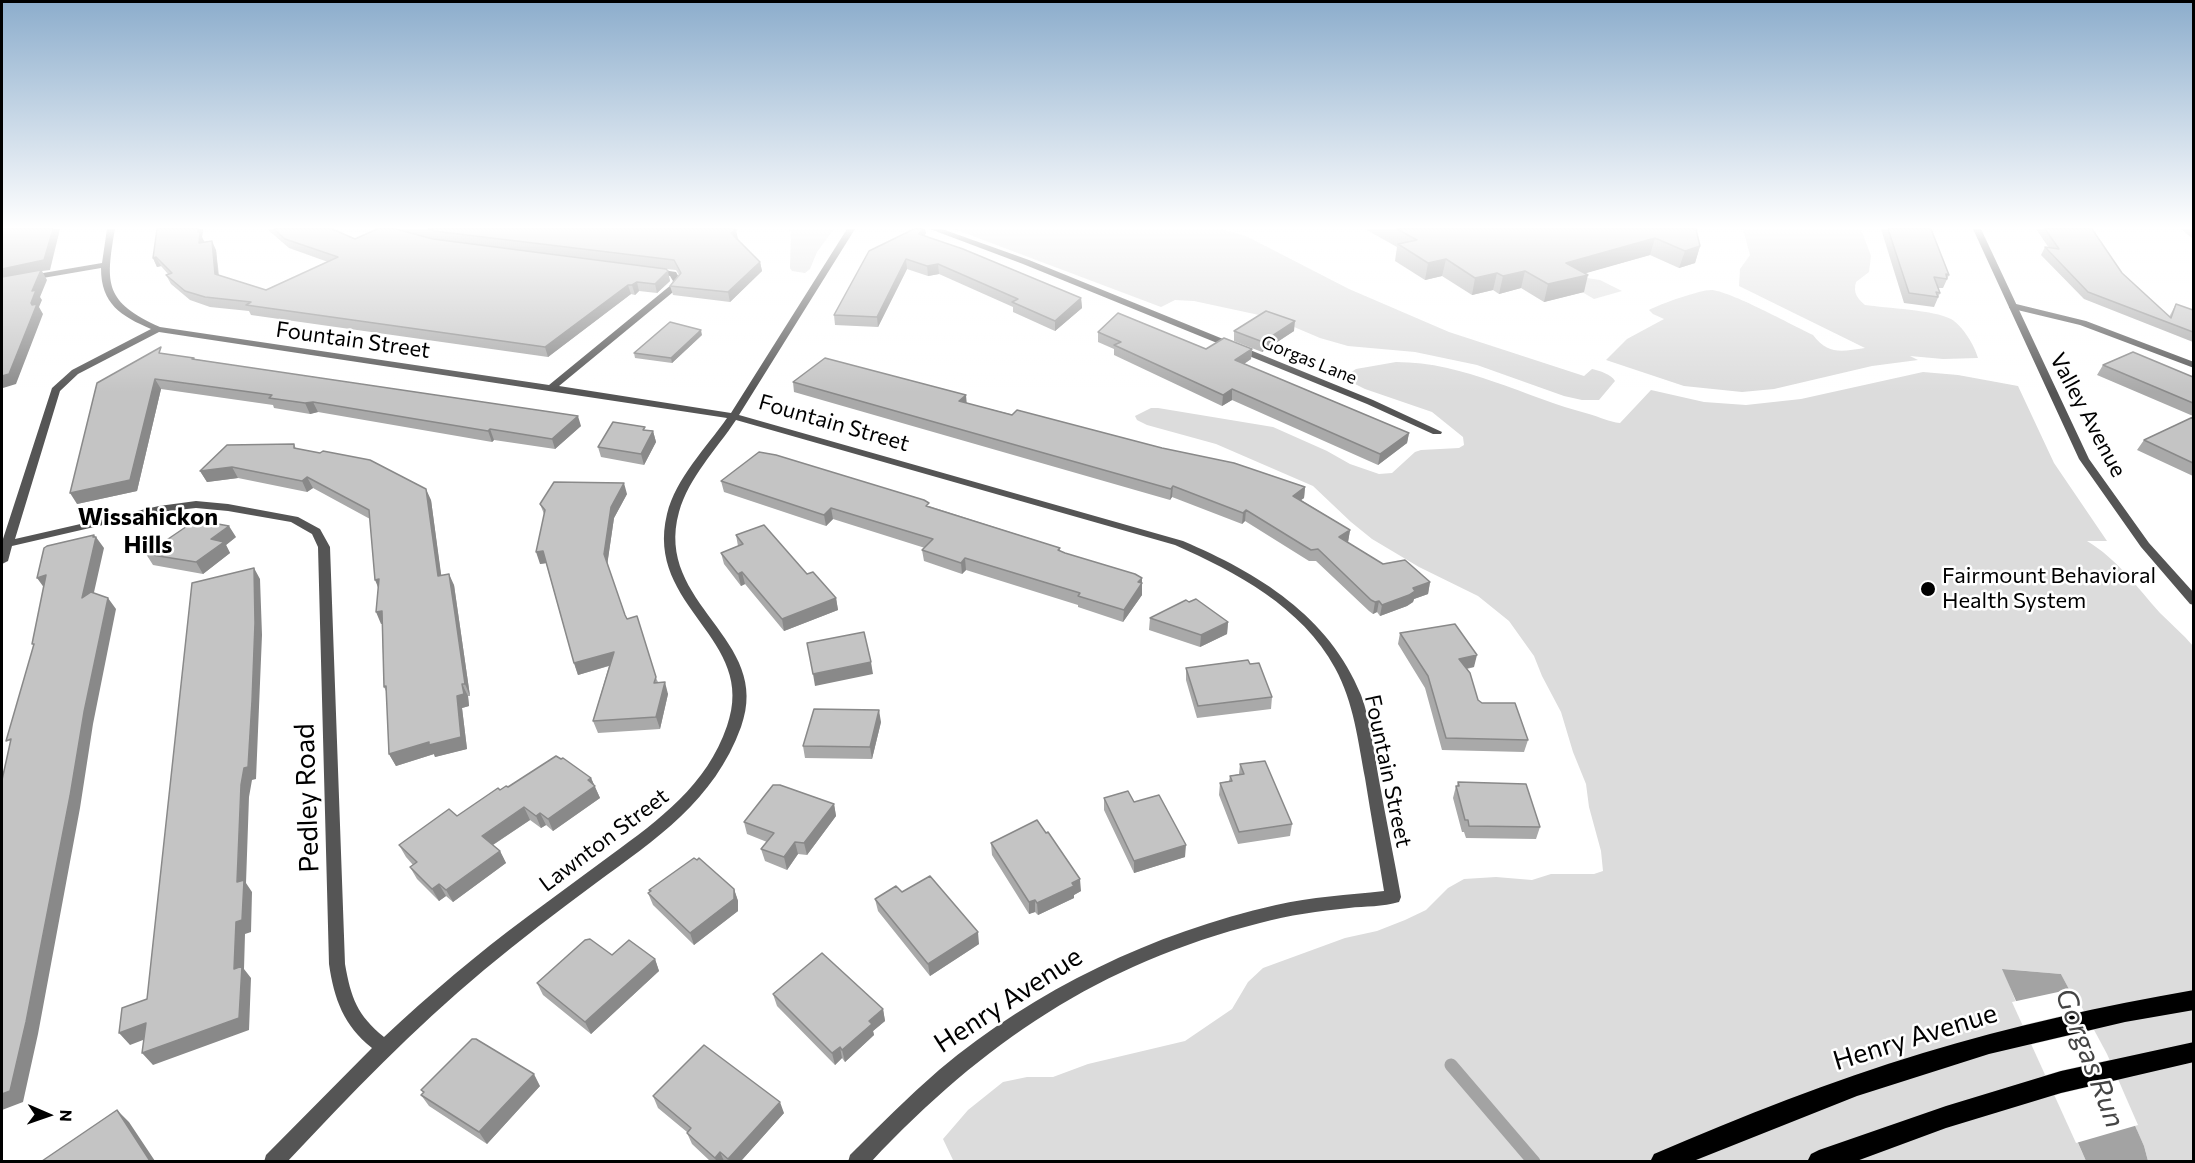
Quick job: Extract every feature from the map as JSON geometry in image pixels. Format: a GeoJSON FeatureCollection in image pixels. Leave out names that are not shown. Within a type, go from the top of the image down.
{"type":"FeatureCollection","features":[{"type":"Feature","properties":{"kind":"main road","name":"Henry Avenue"},"geometry":{"type":"LineString","coordinates":[[1662,1161],[1729,1132],[1847,1087],[1953,1053],[2041,1029],[2193,1000]]}},
{"type":"Feature","properties":{"kind":"main road"},"geometry":{"type":"LineString","coordinates":[[1819,1161],[1946,1117],[2061,1082],[2193,1052]]}},
{"type":"Feature","properties":{"kind":"street","name":"Fountain Street"},"geometry":{"type":"LineString","coordinates":[[105,283],[106,291],[114,302],[139,322],[158,330],[734,416],[1144,531],[1208,554],[1265,586],[1314,631],[1335,659],[1353,693],[1363,726],[1393,897]]}},
{"type":"Feature","properties":{"kind":"street"},"geometry":{"type":"LineString","coordinates":[[551,388],[675,283]]}},
{"type":"Feature","properties":{"kind":"street","name":"Lawnton Street"},"geometry":{"type":"LineString","coordinates":[[273,1161],[384,1048],[451,987],[514,935],[667,822],[689,801],[723,755],[737,710],[739,690],[736,672],[730,656],[680,585],[671,553],[670,533],[677,501],[734,416],[816,283]]}},
{"type":"Feature","properties":{"kind":"street","name":"Gorgas Lane"},"geometry":{"type":"LineString","coordinates":[[1078,283],[1370,402],[1437,432]]}},
{"type":"Feature","properties":{"kind":"street","name":"Valley Avenue"},"geometry":{"type":"LineString","coordinates":[[2002,283],[2084,459],[2145,545],[2193,601]]}},
{"type":"Feature","properties":{"kind":"street"},"geometry":{"type":"LineString","coordinates":[[2012,306],[2083,323],[2193,365]]}},
{"type":"Feature","properties":{"kind":"street"},"geometry":{"type":"LineString","coordinates":[[2,561],[4,545],[55,390],[75,372],[158,330]]}},
{"type":"Feature","properties":{"kind":"street","name":"Pedley Road"},"geometry":{"type":"LineString","coordinates":[[4,545],[187,505],[220,506],[279,516],[301,522],[316,531],[324,547],[340,989],[346,1007],[356,1023],[384,1048]]}},
{"type":"Feature","properties":{"kind":"street","name":"Henry Avenue"},"geometry":{"type":"LineString","coordinates":[[857,1161],[889,1126],[942,1077],[1047,1002],[1107,968],[1162,945],[1224,925],[1276,912],[1393,897]]}},
{"type":"Feature","properties":{"kind":"shaded area"},"geometry":{"type":"Polygon","coordinates":[[[1098,283],[1338,283],[1449,332],[1584,376],[1592,369],[1608,375],[1615,381],[1599,400],[1582,400],[1564,396],[1477,365],[1415,352],[1348,346],[1320,338],[1273,318],[1194,301],[1175,300],[1161,307],[1098,283]]]}},
{"type":"Feature","properties":{"kind":"shaded area"},"geometry":{"type":"Polygon","coordinates":[[[1567,283],[1607,283],[1622,291],[1594,299],[1567,283]]]}},
{"type":"Feature","properties":{"kind":"shaded area"},"geometry":{"type":"Polygon","coordinates":[[[1739,283],[1856,283],[1856,295],[1865,305],[1922,311],[1951,319],[1968,336],[1978,358],[1943,359],[1910,356],[1918,360],[1872,366],[1774,389],[1742,392],[1684,386],[1606,360],[1627,339],[1664,319],[1649,310],[1698,292],[1711,290],[1746,302],[1777,317],[1813,335],[1819,342],[1831,349],[1843,351],[1865,348],[1739,286],[1739,283]]]}},
{"type":"Feature","properties":{"kind":"shaded area"},"geometry":{"type":"Polygon","coordinates":[[[1396,362],[1446,368],[1470,374],[1565,407],[1620,423],[1651,390],[1704,402],[1746,405],[1801,399],[1923,372],[1958,375],[2018,386],[2054,463],[2107,541],[2087,541],[2108,556],[2193,646],[2193,1161],[2148,1161],[2144,1146],[2104,1055],[2061,974],[2003,969],[2024,1023],[2086,1161],[953,1160],[943,1139],[968,1110],[1003,1082],[1027,1077],[1053,1077],[1088,1064],[1185,1041],[1232,1009],[1248,982],[1263,968],[1345,938],[1377,931],[1405,920],[1426,910],[1448,888],[1464,879],[1496,877],[1532,880],[1551,874],[1594,874],[1603,871],[1601,851],[1589,807],[1586,784],[1561,712],[1534,656],[1509,621],[1478,596],[1419,567],[1372,539],[1313,486],[1216,444],[1147,425],[1137,420],[1135,416],[1151,408],[1158,408],[1273,427],[1350,464],[1379,474],[1392,473],[1415,452],[1459,448],[1464,445],[1463,437],[1432,412],[1365,389],[1345,379],[1345,376],[1356,369],[1396,362]]]}},
{"type":"Feature","properties":{"kind":"water","name":"Gorgas Run"},"geometry":{"type":"Polygon","coordinates":[[[2002,969],[2061,974],[2104,1055],[2144,1146],[2148,1161],[2086,1161],[2002,969]]]}},
{"type":"Feature","properties":{"kind":"pier"},"geometry":{"type":"Polygon","coordinates":[[[2072,989],[2107,1054],[2138,1125],[2076,1143],[2012,1002],[2072,989]]]}},
{"type":"Feature","properties":{"kind":"building"},"geometry":{"type":"Polygon","coordinates":[[[2,283],[35,283],[32,291],[36,290],[31,303],[32,305],[37,304],[9,374],[2,376],[2,283]]]}},
{"type":"Feature","properties":{"kind":"building"},"geometry":{"type":"Polygon","coordinates":[[[176,283],[245,283],[266,290],[281,283],[635,283],[628,285],[545,347],[246,305],[251,302],[205,297],[185,291],[176,283]]]}},
{"type":"Feature","properties":{"kind":"building"},"geometry":{"type":"Polygon","coordinates":[[[672,283],[737,283],[728,292],[670,286],[672,283]]]}},
{"type":"Feature","properties":{"kind":"building"},"geometry":{"type":"Polygon","coordinates":[[[851,283],[894,283],[877,317],[834,315],[851,283]]]}},
{"type":"Feature","properties":{"kind":"building"},"geometry":{"type":"Polygon","coordinates":[[[982,283],[1046,283],[1081,298],[1055,321],[1012,302],[1018,299],[982,283]]]}},
{"type":"Feature","properties":{"kind":"building"},"geometry":{"type":"Polygon","coordinates":[[[1906,283],[1936,283],[1940,293],[1936,292],[1938,297],[1909,293],[1906,283]]]}},
{"type":"Feature","properties":{"kind":"building"},"geometry":{"type":"Polygon","coordinates":[[[2080,283],[2133,283],[2171,318],[2176,304],[2193,310],[2193,332],[2088,292],[2080,283]]]}},
{"type":"Feature","properties":{"kind":"building"},"geometry":{"type":"Polygon","coordinates":[[[1266,311],[1295,321],[1263,342],[1234,331],[1266,311]]]}},
{"type":"Feature","properties":{"kind":"building"},"geometry":{"type":"Polygon","coordinates":[[[1118,313],[1206,349],[1224,338],[1252,349],[1235,360],[1409,433],[1380,454],[1232,389],[1223,395],[1114,345],[1121,342],[1098,332],[1118,313]]]}},
{"type":"Feature","properties":{"kind":"building"},"geometry":{"type":"Polygon","coordinates":[[[670,322],[701,330],[671,358],[634,353],[670,322]]]}},
{"type":"Feature","properties":{"kind":"building"},"geometry":{"type":"Polygon","coordinates":[[[161,347],[159,353],[194,358],[192,359],[578,416],[552,439],[155,379],[130,480],[70,493],[97,383],[161,347]]]}},
{"type":"Feature","properties":{"kind":"building"},"geometry":{"type":"Polygon","coordinates":[[[2133,352],[2193,377],[2193,403],[2103,365],[2133,352]]]}},
{"type":"Feature","properties":{"kind":"building"},"geometry":{"type":"Polygon","coordinates":[[[825,358],[966,395],[959,401],[1012,415],[1017,410],[1162,448],[1234,463],[1305,487],[1293,496],[1350,530],[1339,537],[1383,564],[1405,560],[1430,582],[1413,588],[1415,591],[1409,595],[1382,605],[1379,601],[1371,600],[1318,549],[1311,550],[1246,510],[1243,513],[1173,486],[1171,489],[793,382],[825,358]]]}},
{"type":"Feature","properties":{"kind":"building"},"geometry":{"type":"Polygon","coordinates":[[[2193,417],[2193,463],[2144,440],[2193,417]]]}},
{"type":"Feature","properties":{"kind":"building"},"geometry":{"type":"Polygon","coordinates":[[[613,422],[645,427],[643,430],[653,431],[641,454],[598,447],[613,422]]]}},
{"type":"Feature","properties":{"kind":"building"},"geometry":{"type":"Polygon","coordinates":[[[294,444],[294,448],[370,460],[426,489],[438,576],[449,574],[465,684],[462,684],[464,694],[457,696],[461,737],[429,745],[429,742],[389,754],[382,611],[376,612],[379,579],[375,580],[369,510],[307,477],[302,481],[232,467],[200,471],[227,445],[294,444]]]}},
{"type":"Feature","properties":{"kind":"building"},"geometry":{"type":"Polygon","coordinates":[[[759,452],[776,455],[924,500],[929,503],[926,506],[1135,574],[1142,578],[1138,582],[1142,583],[1124,610],[1078,596],[1080,593],[965,558],[961,563],[922,550],[933,539],[831,508],[824,515],[721,481],[759,452]]]}},
{"type":"Feature","properties":{"kind":"building"},"geometry":{"type":"Polygon","coordinates":[[[554,482],[624,483],[611,507],[604,554],[627,619],[637,616],[656,677],[654,683],[665,682],[656,717],[593,721],[614,652],[574,663],[543,551],[536,552],[545,510],[540,504],[554,482]]]}},
{"type":"Feature","properties":{"kind":"building"},"geometry":{"type":"Polygon","coordinates":[[[196,520],[229,526],[211,539],[224,542],[196,562],[146,554],[196,520]]]}},
{"type":"Feature","properties":{"kind":"building"},"geometry":{"type":"Polygon","coordinates":[[[764,525],[807,574],[813,572],[836,598],[782,619],[742,572],[738,574],[721,553],[743,544],[736,535],[764,525]]]}},
{"type":"Feature","properties":{"kind":"building"},"geometry":{"type":"Polygon","coordinates":[[[94,535],[93,537],[96,537],[82,598],[91,592],[108,598],[84,712],[26,1022],[10,1091],[2,1094],[2,780],[11,739],[6,741],[34,644],[32,644],[46,575],[37,578],[44,548],[94,535]]]}},
{"type":"Feature","properties":{"kind":"building"},"geometry":{"type":"Polygon","coordinates":[[[254,568],[255,623],[252,701],[248,767],[244,768],[241,785],[237,882],[244,880],[242,920],[236,922],[234,969],[242,966],[239,1018],[142,1053],[146,1023],[119,1033],[122,1008],[147,999],[192,583],[254,568]]]}},
{"type":"Feature","properties":{"kind":"building"},"geometry":{"type":"Polygon","coordinates":[[[1196,599],[1228,622],[1201,635],[1150,618],[1186,600],[1189,602],[1196,599]]]}},
{"type":"Feature","properties":{"kind":"building"},"geometry":{"type":"Polygon","coordinates":[[[1455,624],[1477,655],[1459,659],[1470,673],[1478,700],[1482,703],[1515,703],[1528,740],[1446,738],[1428,676],[1400,633],[1455,624]]]}},
{"type":"Feature","properties":{"kind":"building"},"geometry":{"type":"Polygon","coordinates":[[[864,632],[871,662],[813,674],[807,643],[864,632]]]}},
{"type":"Feature","properties":{"kind":"building"},"geometry":{"type":"Polygon","coordinates":[[[1248,660],[1250,664],[1259,663],[1272,697],[1198,706],[1186,668],[1248,660]]]}},
{"type":"Feature","properties":{"kind":"building"},"geometry":{"type":"Polygon","coordinates":[[[814,709],[879,710],[870,747],[803,746],[814,709]]]}},
{"type":"Feature","properties":{"kind":"building"},"geometry":{"type":"Polygon","coordinates":[[[556,756],[563,758],[591,778],[588,780],[595,786],[548,819],[540,813],[536,816],[524,807],[482,836],[500,851],[446,890],[439,884],[432,889],[410,867],[417,862],[399,845],[449,809],[457,816],[498,788],[500,790],[508,787],[556,756]]]}},
{"type":"Feature","properties":{"kind":"building"},"geometry":{"type":"Polygon","coordinates":[[[1265,761],[1292,824],[1239,832],[1220,783],[1232,781],[1230,776],[1244,774],[1240,764],[1265,761]]]}},
{"type":"Feature","properties":{"kind":"building"},"geometry":{"type":"Polygon","coordinates":[[[1458,782],[1526,784],[1540,827],[1469,826],[1468,820],[1465,820],[1456,786],[1459,786],[1458,782]]]}},
{"type":"Feature","properties":{"kind":"building"},"geometry":{"type":"Polygon","coordinates":[[[773,785],[780,785],[834,804],[804,843],[795,842],[784,857],[761,849],[774,833],[744,822],[773,785]]]}},
{"type":"Feature","properties":{"kind":"building"},"geometry":{"type":"Polygon","coordinates":[[[1128,791],[1134,802],[1159,795],[1186,845],[1134,861],[1104,798],[1128,791]]]}},
{"type":"Feature","properties":{"kind":"building"},"geometry":{"type":"Polygon","coordinates":[[[1037,820],[1046,833],[1048,832],[1080,879],[1072,883],[1074,886],[1037,903],[1035,900],[1029,902],[991,843],[1037,820]]]}},
{"type":"Feature","properties":{"kind":"building"},"geometry":{"type":"Polygon","coordinates":[[[694,858],[697,860],[699,858],[734,889],[734,899],[690,933],[648,893],[694,858]]]}},
{"type":"Feature","properties":{"kind":"building"},"geometry":{"type":"Polygon","coordinates":[[[930,876],[978,932],[928,964],[875,899],[896,886],[902,892],[930,876]]]}},
{"type":"Feature","properties":{"kind":"building"},"geometry":{"type":"Polygon","coordinates":[[[590,939],[612,955],[629,940],[655,959],[585,1022],[537,983],[585,940],[590,939]]]}},
{"type":"Feature","properties":{"kind":"building"},"geometry":{"type":"Polygon","coordinates":[[[822,953],[883,1009],[869,1021],[872,1024],[842,1050],[840,1047],[832,1053],[773,994],[822,953]]]}},
{"type":"Feature","properties":{"kind":"building"},"geometry":{"type":"Polygon","coordinates":[[[472,1039],[476,1039],[534,1074],[479,1132],[421,1095],[424,1092],[421,1090],[472,1039]]]}},
{"type":"Feature","properties":{"kind":"building"},"geometry":{"type":"Polygon","coordinates":[[[704,1045],[780,1102],[728,1159],[720,1152],[715,1158],[687,1133],[691,1128],[653,1096],[704,1045]]]}},
{"type":"Feature","properties":{"kind":"building"},"geometry":{"type":"Polygon","coordinates":[[[117,1110],[150,1161],[42,1161],[117,1110]]]}},
{"type":"Feature","properties":{"kind":"waterway"},"geometry":{"type":"LineString","coordinates":[[1451,1065],[1534,1162]]}},
{"type":"Feature","properties":{"kind":"place","name":"Fairmount Behavioral Health System"},"geometry":{"type":"Point","coordinates":[1928,589]}},
{"type":"Feature","properties":{"kind":"district","name":"Wissahickon Hills"},"geometry":{"type":"Point","coordinates":[148,531]}}]}
